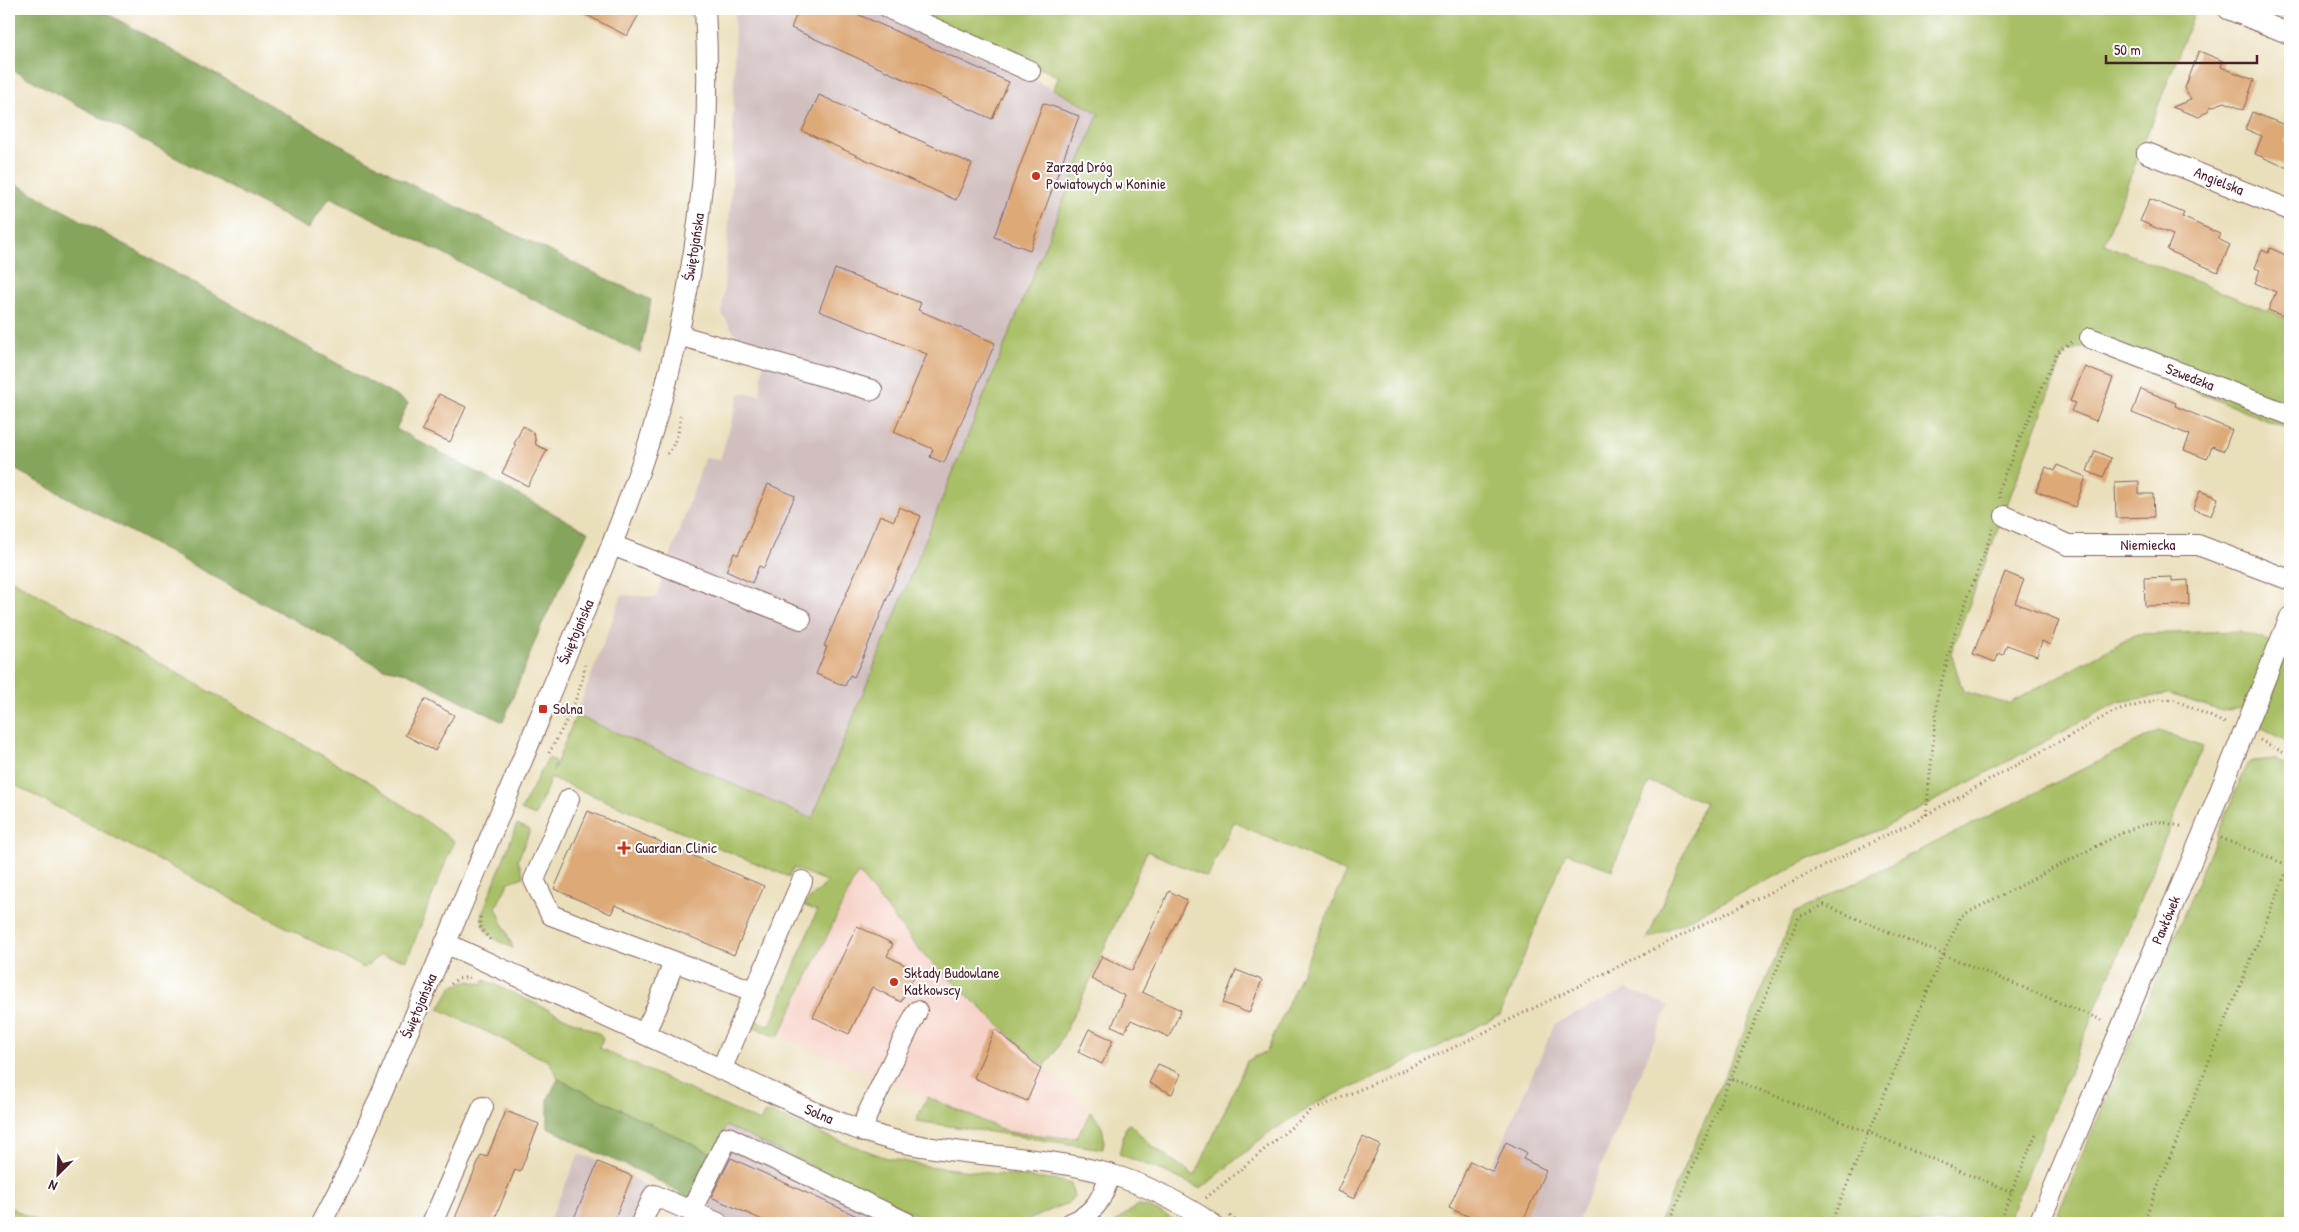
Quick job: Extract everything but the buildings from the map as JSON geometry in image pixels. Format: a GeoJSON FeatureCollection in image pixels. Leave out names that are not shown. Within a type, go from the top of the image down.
{"type":"FeatureCollection","features":[{"type":"Feature","properties":{"kind":"street","name":"Świętojańska"},"geometry":{"type":"LineString","coordinates":[[320,1223],[348,1171],[446,943],[612,545],[654,428],[678,335],[693,259],[702,187],[708,79],[705,9]]}},
{"type":"Feature","properties":{"kind":"street"},"geometry":{"type":"LineString","coordinates":[[890,9],[1030,71]]}},
{"type":"Feature","properties":{"kind":"street"},"geometry":{"type":"LineString","coordinates":[[2228,9],[2290,34]]}},
{"type":"Feature","properties":{"kind":"street","name":"Angielska"},"geometry":{"type":"LineString","coordinates":[[2147,152],[2290,210]]}},
{"type":"Feature","properties":{"kind":"street"},"geometry":{"type":"LineString","coordinates":[[678,335],[872,390]]}},
{"type":"Feature","properties":{"kind":"street","name":"Szwedzka"},"geometry":{"type":"LineString","coordinates":[[2090,338],[2290,416]]}},
{"type":"Feature","properties":{"kind":"street","name":"Niemiecka"},"geometry":{"type":"LineString","coordinates":[[2005,516],[2068,545],[2198,545],[2290,580]]}},
{"type":"Feature","properties":{"kind":"street"},"geometry":{"type":"LineString","coordinates":[[612,545],[801,619]]}},
{"type":"Feature","properties":{"kind":"street","name":"Pawłówek"},"geometry":{"type":"LineString","coordinates":[[2040,1223],[2204,831],[2290,617]]}},
{"type":"Feature","properties":{"kind":"street"},"geometry":{"type":"LineString","coordinates":[[569,799],[531,882],[551,915],[755,992]]}},
{"type":"Feature","properties":{"kind":"street"},"geometry":{"type":"LineString","coordinates":[[721,1070],[802,881]]}},
{"type":"Feature","properties":{"kind":"street","name":"Solna"},"geometry":{"type":"LineString","coordinates":[[446,943],[721,1070],[823,1116],[864,1132],[908,1144],[942,1150],[1065,1164],[1110,1174],[1146,1187],[1211,1223]]}},
{"type":"Feature","properties":{"kind":"street"},"geometry":{"type":"LineString","coordinates":[[644,1034],[657,1007],[674,962]]}},
{"type":"Feature","properties":{"kind":"street"},"geometry":{"type":"LineString","coordinates":[[864,1132],[866,1117],[917,1011]]}},
{"type":"Feature","properties":{"kind":"street"},"geometry":{"type":"LineString","coordinates":[[432,1223],[483,1107]]}},
{"type":"Feature","properties":{"kind":"street"},"geometry":{"type":"LineString","coordinates":[[691,1211],[728,1137],[907,1223]]}},
{"type":"Feature","properties":{"kind":"street"},"geometry":{"type":"LineString","coordinates":[[1071,1223],[1091,1213],[1098,1204],[1110,1174]]}},
{"type":"Feature","properties":{"kind":"street"},"geometry":{"type":"LineString","coordinates":[[641,1223],[654,1194],[718,1223]]}},
{"type":"Feature","properties":{"kind":"path"},"geometry":{"type":"LineString","coordinates":[[1926,815],[1938,694],[1952,641],[1992,531],[2005,516],[1998,490],[2057,352],[2072,342],[2090,338]]}},
{"type":"Feature","properties":{"kind":"path"},"geometry":{"type":"LineString","coordinates":[[1192,1211],[1311,1112],[1440,1054],[1926,815],[2113,712],[2155,700],[2173,699],[2244,731],[2290,756]]}},
{"type":"Feature","properties":{"kind":"path"},"geometry":{"type":"LineString","coordinates":[[1831,1223],[1943,954],[1961,916],[2128,830],[2157,821],[2204,831],[2290,866],[2143,1223]]}},
{"type":"Feature","properties":{"kind":"path"},"geometry":{"type":"LineString","coordinates":[[1669,1223],[1799,918],[1824,905],[2121,1028]]}},
{"type":"Feature","properties":{"kind":"path"},"geometry":{"type":"LineString","coordinates":[[1732,1079],[1870,1133],[2012,1192]]}},
{"type":"Feature","properties":{"kind":"path"},"geometry":{"type":"LineString","coordinates":[[1999,1223],[2038,1131]]}},
{"type":"Feature","properties":{"kind":"shaded area"},"geometry":{"type":"Polygon","coordinates":[[[735,9],[873,9],[1053,89],[1099,113],[812,819],[576,715],[622,595],[656,597],[705,458],[720,460],[740,393],[760,395],[765,347],[738,339],[722,314],[732,183],[735,9]]]}},
{"type":"Feature","properties":{"kind":"shaded area"},"geometry":{"type":"Polygon","coordinates":[[[858,871],[921,952],[1090,1111],[1076,1138],[1009,1132],[779,1036],[858,871]]]}},
{"type":"Feature","properties":{"kind":"shaded area"},"geometry":{"type":"Polygon","coordinates":[[[1627,989],[1669,1006],[1577,1223],[1466,1223],[1555,1024],[1627,989]]]}},
{"type":"Feature","properties":{"kind":"shaded area"},"geometry":{"type":"Polygon","coordinates":[[[726,1126],[907,1209],[901,1223],[693,1223],[683,1219],[726,1126]]]}},
{"type":"Feature","properties":{"kind":"shaded area"},"geometry":{"type":"Polygon","coordinates":[[[579,1154],[596,1159],[598,1162],[632,1177],[650,1189],[635,1223],[548,1223],[579,1154]]]}},
{"type":"Feature","properties":{"kind":"green space"},"geometry":{"type":"Polygon","coordinates":[[[9,9],[99,9],[414,186],[651,300],[640,353],[330,197],[308,229],[9,68],[9,9]]]}},
{"type":"Feature","properties":{"kind":"green space"},"geometry":{"type":"Polygon","coordinates":[[[911,9],[2196,9],[2104,244],[2290,320],[2290,430],[2085,346],[2065,352],[1951,653],[1963,691],[2008,704],[2137,634],[2239,631],[2274,643],[2244,707],[2222,711],[2169,694],[2118,702],[1882,829],[1810,859],[1647,940],[1705,802],[1649,782],[1612,870],[1566,853],[1500,1015],[1392,1070],[1320,1101],[1268,1133],[1201,1189],[1163,1171],[1119,1154],[1126,1126],[1130,1124],[1150,1144],[1195,1176],[1247,1061],[1267,1051],[1346,873],[1234,822],[1207,877],[1147,851],[1091,979],[1055,1052],[1044,1067],[921,952],[858,872],[779,1036],[776,1037],[752,1027],[756,1021],[770,1026],[817,911],[803,905],[828,882],[793,868],[789,877],[551,778],[535,816],[521,810],[548,758],[555,761],[553,772],[576,715],[812,819],[1099,113],[1053,89],[1059,77],[911,9]]]}},
{"type":"Feature","properties":{"kind":"green space"},"geometry":{"type":"Polygon","coordinates":[[[9,180],[408,403],[396,429],[588,532],[541,626],[503,722],[407,673],[383,668],[9,466],[9,180]]]}},
{"type":"Feature","properties":{"kind":"green space"},"geometry":{"type":"Polygon","coordinates":[[[9,578],[373,784],[454,841],[407,960],[380,955],[364,968],[9,782],[9,578]]]}},
{"type":"Feature","properties":{"kind":"green space"},"geometry":{"type":"Polygon","coordinates":[[[2285,646],[2290,648],[2290,743],[2257,725],[2285,646]]]}},
{"type":"Feature","properties":{"kind":"green space"},"geometry":{"type":"Polygon","coordinates":[[[2159,731],[2203,747],[2007,1223],[1659,1223],[1752,1014],[1794,913],[2159,731]]]}},
{"type":"Feature","properties":{"kind":"green space"},"geometry":{"type":"Polygon","coordinates":[[[2274,759],[2290,767],[2290,1223],[2054,1223],[2247,764],[2252,761],[2274,759]]]}},
{"type":"Feature","properties":{"kind":"green space"},"geometry":{"type":"Polygon","coordinates":[[[517,824],[530,830],[518,860],[524,877],[509,882],[496,907],[513,948],[495,939],[487,932],[482,921],[482,914],[517,824]]]}},
{"type":"Feature","properties":{"kind":"green space"},"geometry":{"type":"Polygon","coordinates":[[[485,980],[600,1034],[603,1038],[599,1048],[760,1122],[764,1114],[768,1112],[887,1158],[928,1166],[1061,1181],[1071,1184],[1074,1196],[1068,1203],[1020,1223],[934,1223],[726,1126],[713,1154],[558,1079],[550,1062],[439,1009],[452,986],[469,981],[483,984],[485,980]]]}},
{"type":"Feature","properties":{"kind":"green space"},"geometry":{"type":"Polygon","coordinates":[[[558,1079],[713,1154],[692,1200],[644,1173],[588,1149],[548,1127],[548,1099],[558,1079]]]}},
{"type":"Feature","properties":{"kind":"green space"},"geometry":{"type":"Polygon","coordinates":[[[927,1097],[1009,1132],[1068,1138],[1076,1138],[1090,1111],[1102,1128],[1104,1138],[1103,1149],[916,1121],[927,1097]]]}},
{"type":"Feature","properties":{"kind":"green space"},"geometry":{"type":"Polygon","coordinates":[[[1136,1206],[1148,1207],[1180,1223],[1114,1223],[1136,1206]]]}},
{"type":"Feature","properties":{"kind":"green space"},"geometry":{"type":"Polygon","coordinates":[[[9,1207],[40,1223],[9,1223],[9,1207]]]}},
{"type":"Feature","properties":{"kind":"place","name":"Zarząd Dróg Powiatowych w Koninie"},"geometry":{"type":"Point","coordinates":[1036,176]}},
{"type":"Feature","properties":{"kind":"place","name":"Solna"},"geometry":{"type":"Point","coordinates":[543,709]}},
{"type":"Feature","properties":{"kind":"place","name":"Guardian Clinic"},"geometry":{"type":"Point","coordinates":[624,848]}},
{"type":"Feature","properties":{"kind":"place","name":"Składy Budowlane Kałkowscy"},"geometry":{"type":"Point","coordinates":[894,982]}}]}
